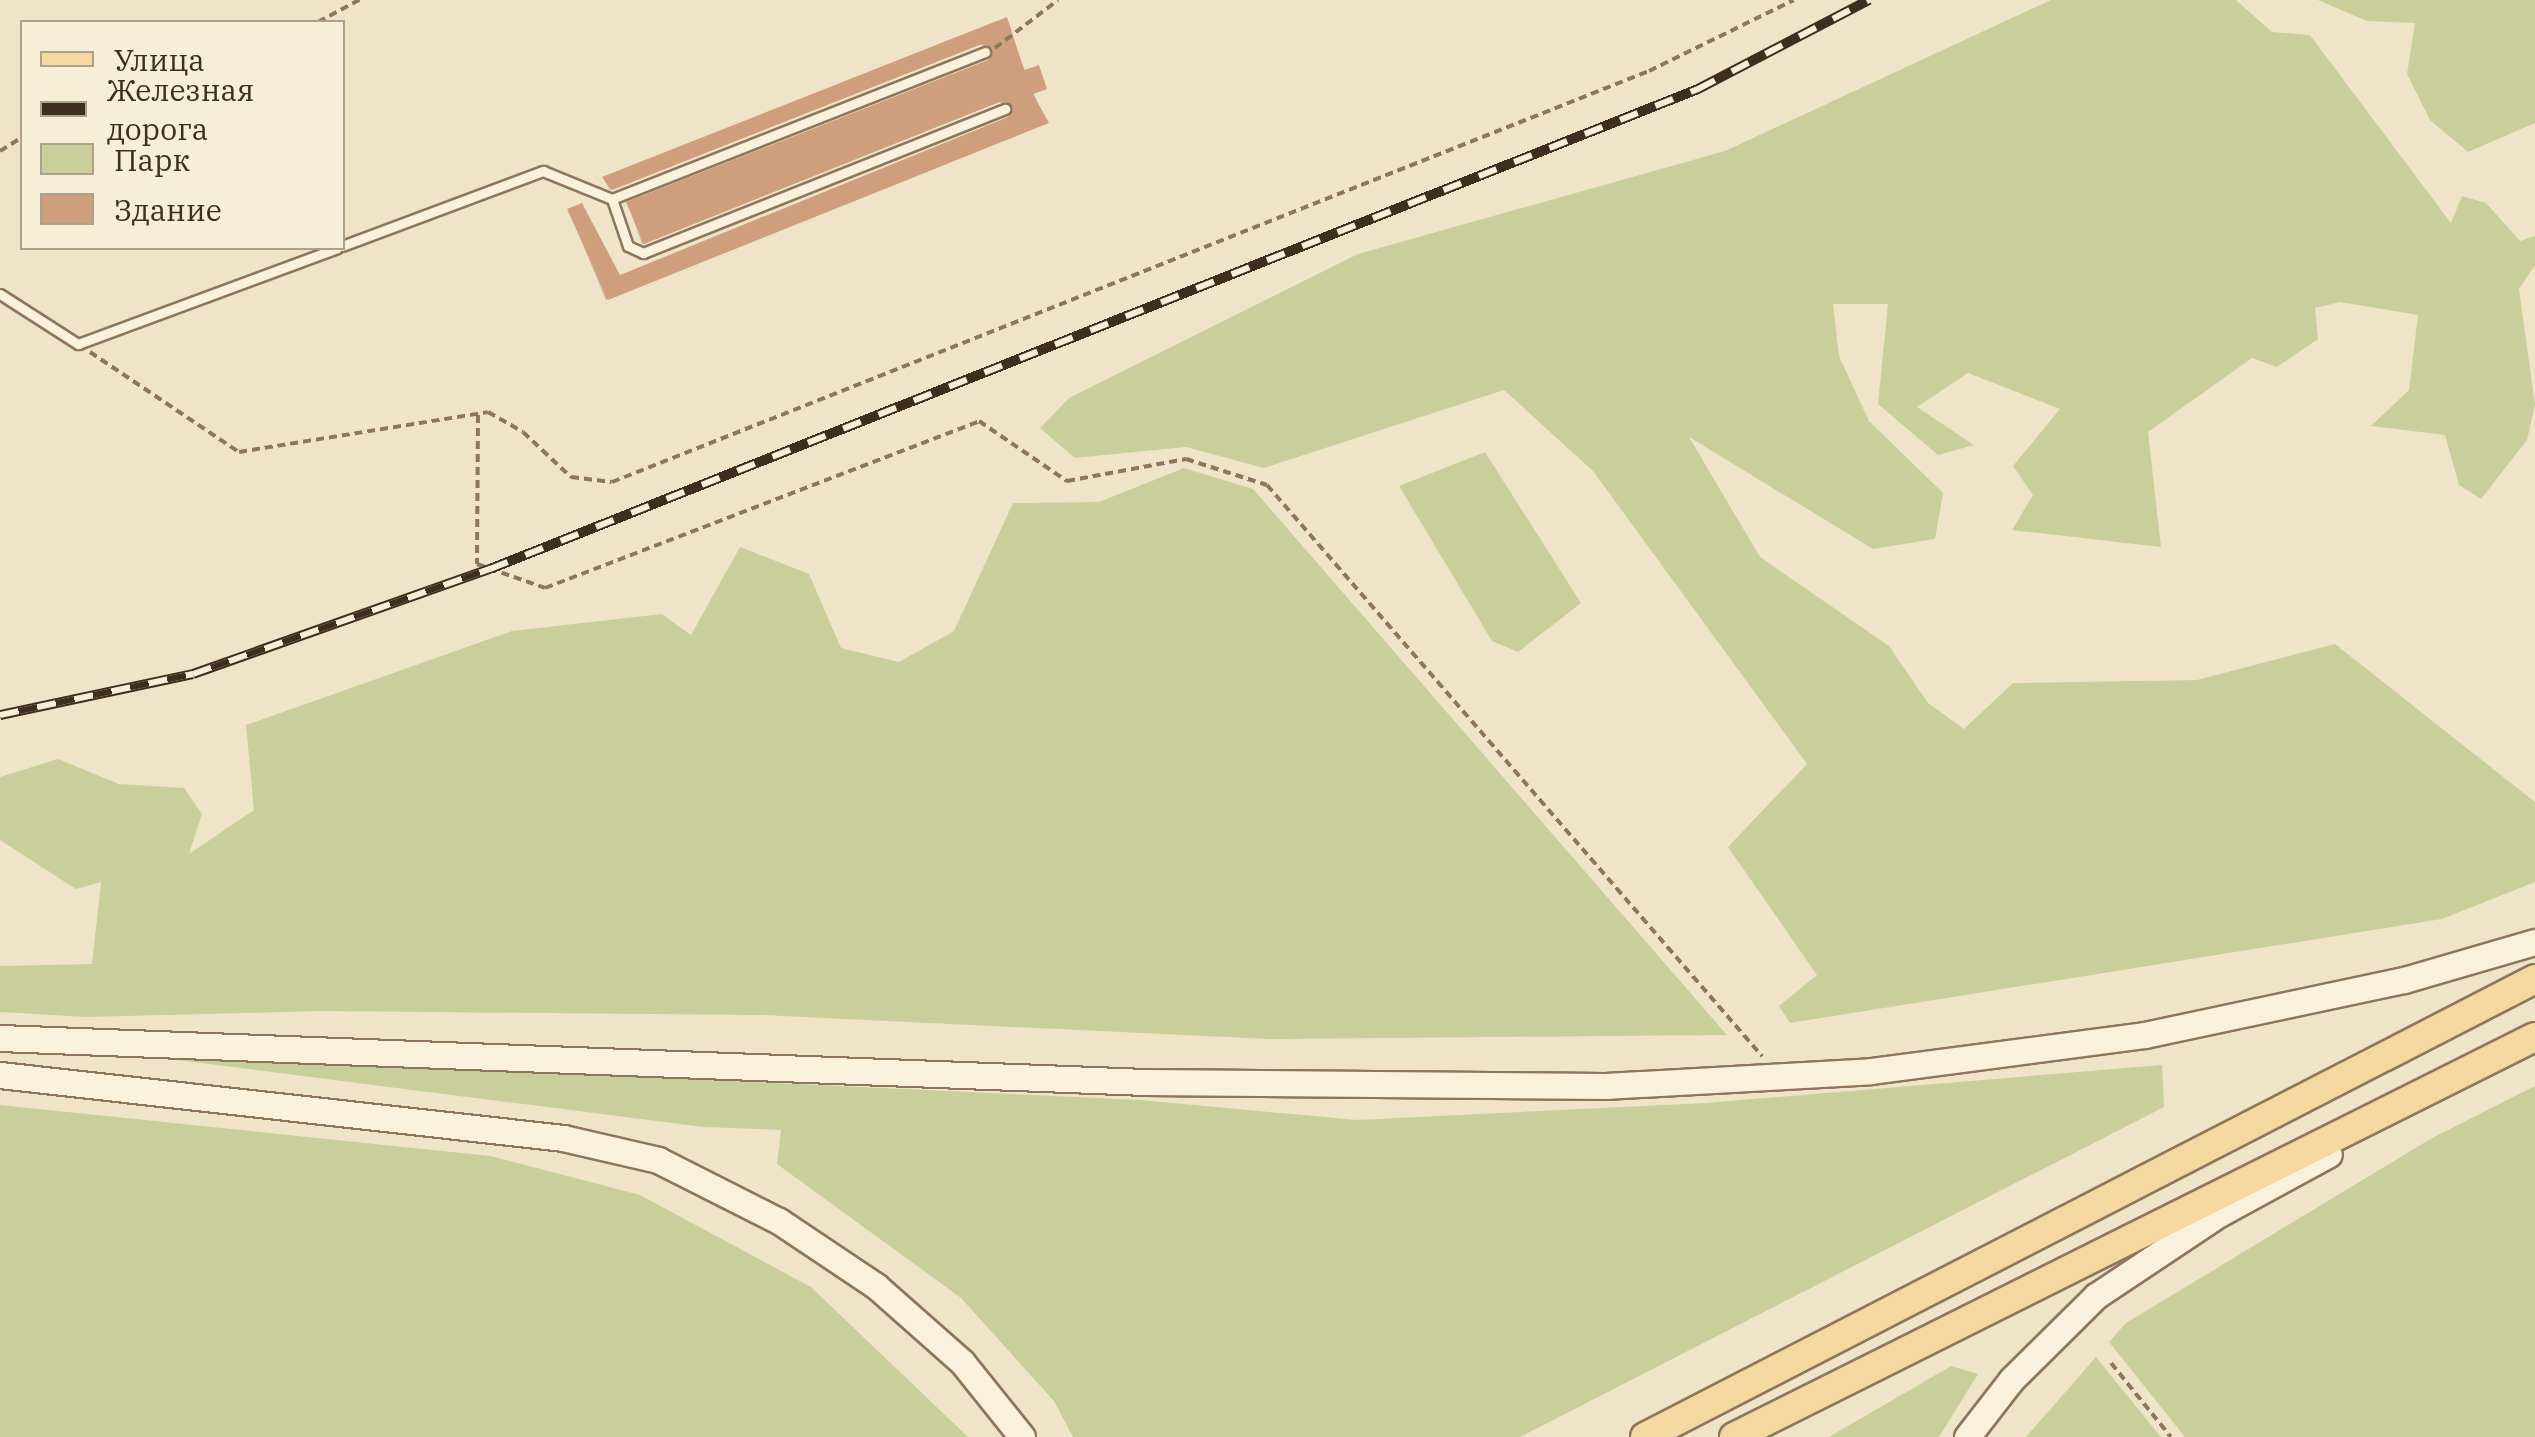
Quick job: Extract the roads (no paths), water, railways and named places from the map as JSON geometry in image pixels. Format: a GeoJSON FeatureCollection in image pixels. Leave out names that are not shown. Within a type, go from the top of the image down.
{"type":"FeatureCollection","features":[{"type":"Feature","properties":{"kind":"main road"},"geometry":{"type":"LineString","coordinates":[[0,1038],[1146,1082],[1605,1086],[1780,1076],[2145,1035],[2404,980],[2535,942]]}},
{"type":"Feature","properties":{"kind":"main road"},"geometry":{"type":"LineString","coordinates":[[1645,1437],[2535,980]]}},
{"type":"Feature","properties":{"kind":"main road"},"geometry":{"type":"LineString","coordinates":[[1734,1437],[2535,1036]]}},
{"type":"Feature","properties":{"kind":"main road"},"geometry":{"type":"LineString","coordinates":[[0,1075],[564,1138],[658,1160],[779,1220],[876,1286],[962,1362],[1022,1437]]}},
{"type":"Feature","properties":{"kind":"main road"},"geometry":{"type":"LineString","coordinates":[[1967,1437],[2010,1380],[2096,1296],[2387,1113]]}},
{"type":"Feature","properties":{"kind":"lane"},"geometry":{"type":"LineString","coordinates":[[345,244],[543,171],[612,199],[985,52]]}},
{"type":"Feature","properties":{"kind":"lane"},"geometry":{"type":"LineString","coordinates":[[612,199],[628,246],[643,253],[1005,110]]}},
{"type":"Feature","properties":{"kind":"lane"},"geometry":{"type":"LineString","coordinates":[[0,294],[78,344],[329,250]]}},
{"type":"Feature","properties":{"kind":"railway"},"geometry":{"type":"LineString","coordinates":[[0,715],[193,674],[490,569],[1698,89],[1869,0]]}}]}
